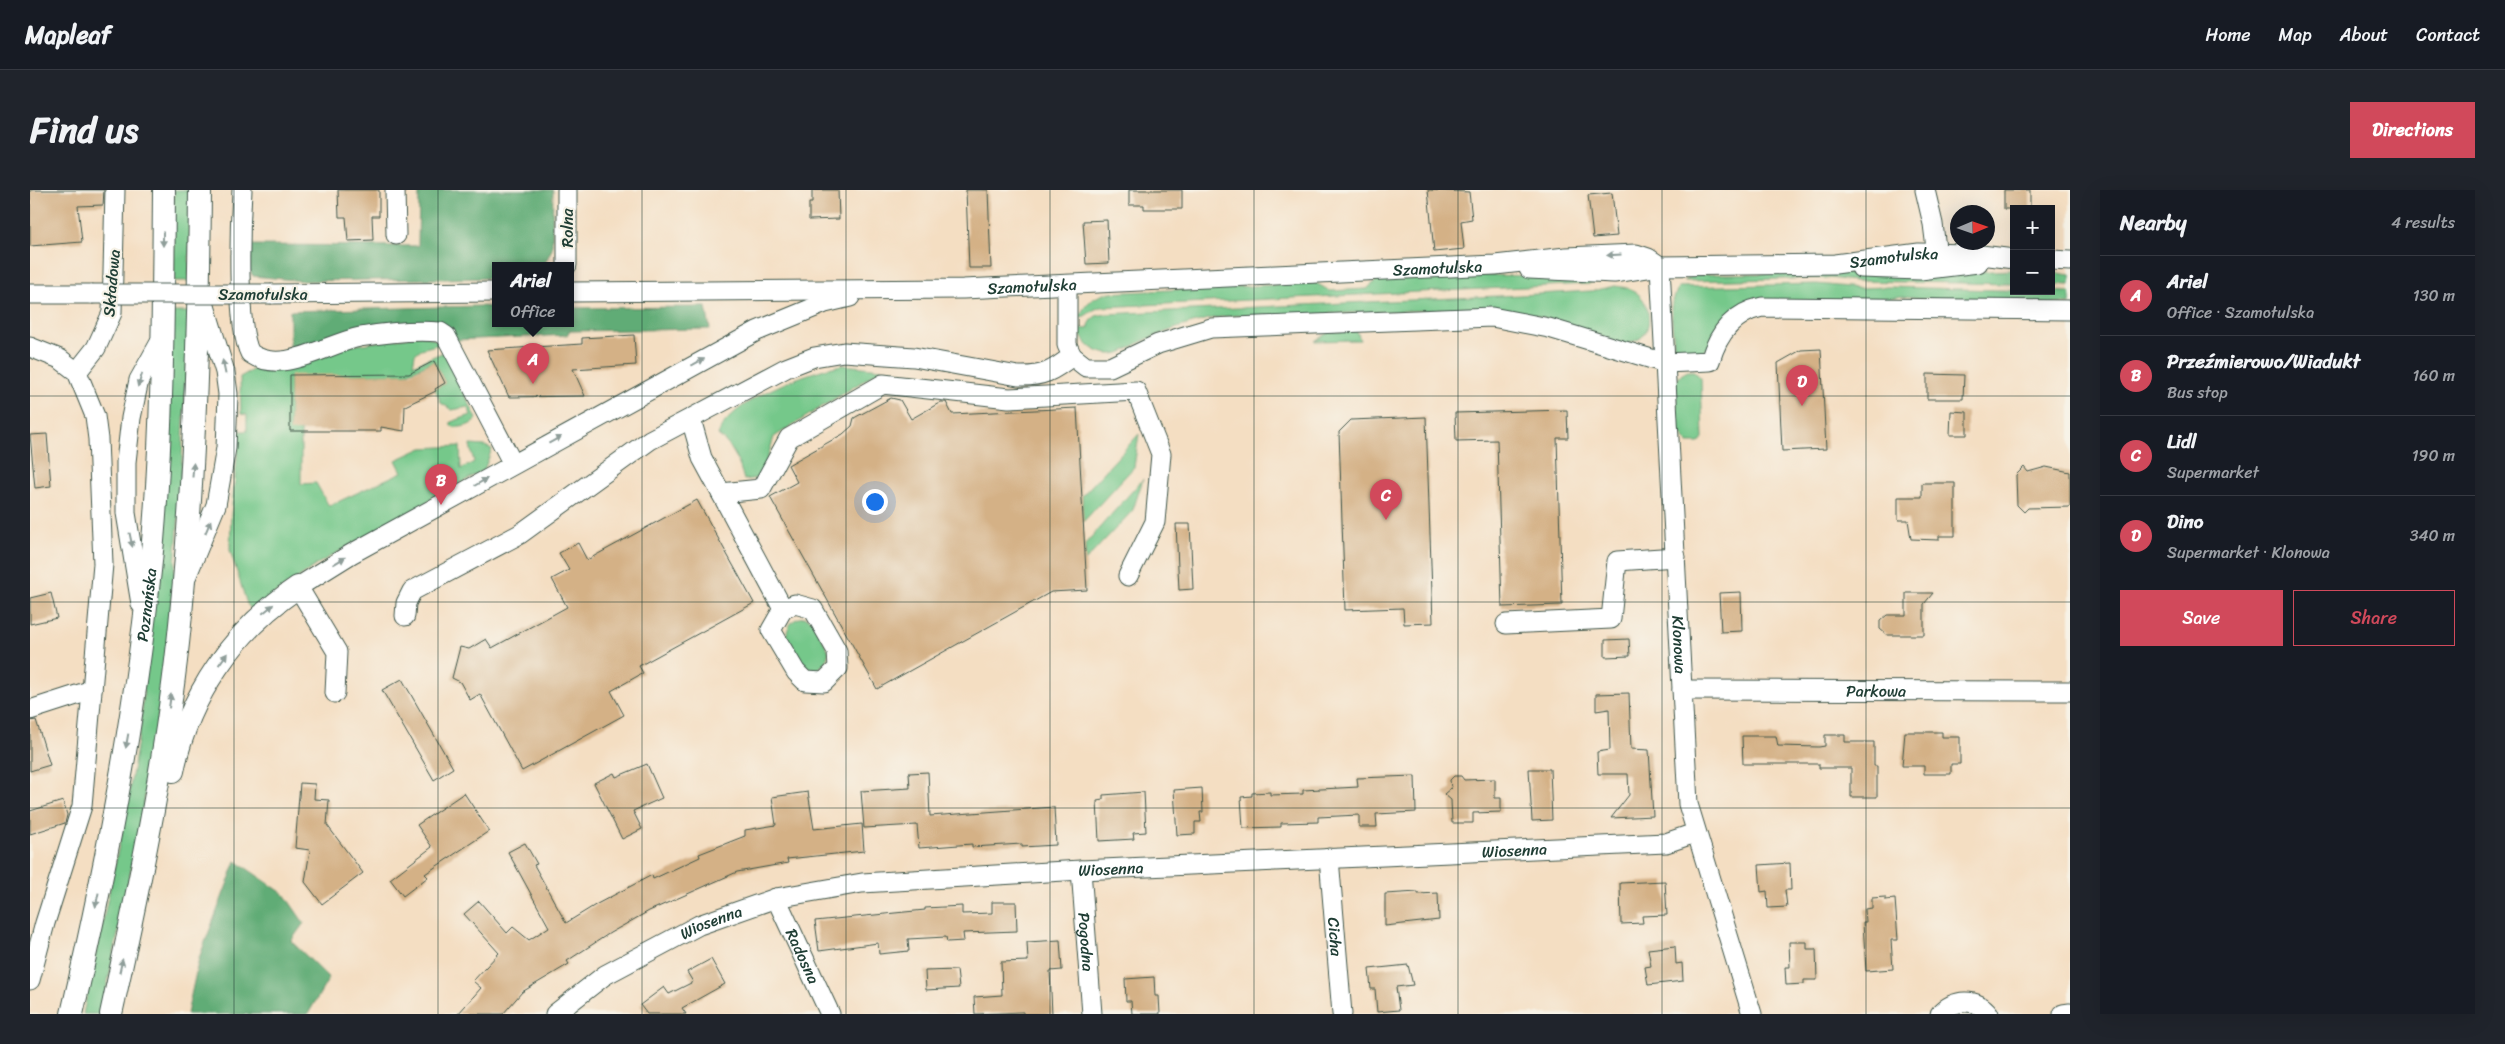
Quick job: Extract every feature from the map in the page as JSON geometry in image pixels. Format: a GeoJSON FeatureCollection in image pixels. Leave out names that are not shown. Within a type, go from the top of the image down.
{"type":"FeatureCollection","features":[{"type":"Feature","properties":{"kind":"main road","name":"Poznańska"},"geometry":{"type":"LineString","coordinates":[[72,1014],[112,829],[144,626],[158,472],[163,337],[164,190]]}},
{"type":"Feature","properties":{"kind":"main road"},"geometry":{"type":"LineString","coordinates":[[111,1014],[145,852],[169,710],[183,588],[195,432],[200,190]]}},
{"type":"Feature","properties":{"kind":"main road"},"geometry":{"type":"LineString","coordinates":[[145,852],[171,782],[182,734],[207,683],[227,653],[256,619],[298,587]]}},
{"type":"Feature","properties":{"kind":"street","name":"Składowa"},"geometry":{"type":"LineString","coordinates":[[77,372],[96,348],[112,313],[114,190]]}},
{"type":"Feature","properties":{"kind":"street"},"geometry":{"type":"LineString","coordinates":[[242,190],[240,257],[243,334],[250,353],[267,362],[282,361],[361,337],[440,332],[446,336],[513,464]]}},
{"type":"Feature","properties":{"kind":"street"},"geometry":{"type":"LineString","coordinates":[[395,190],[396,234]]}},
{"type":"Feature","properties":{"kind":"street","name":"Rolna"},"geometry":{"type":"LineString","coordinates":[[568,190],[568,262]]}},
{"type":"Feature","properties":{"kind":"street"},"geometry":{"type":"LineString","coordinates":[[1925,190],[1938,260]]}},
{"type":"Feature","properties":{"kind":"street","name":"Szamotulska"},"geometry":{"type":"LineString","coordinates":[[574,292],[893,289],[1067,285],[1495,265],[1566,257],[1636,254],[1648,258],[1660,266],[1835,264],[1900,254],[1938,260],[1973,254],[2010,259]]}},
{"type":"Feature","properties":{"kind":"street"},"geometry":{"type":"LineString","coordinates":[[2055,260],[2070,261]]}},
{"type":"Feature","properties":{"kind":"street","name":"Klonowa"},"geometry":{"type":"LineString","coordinates":[[1660,266],[1688,804],[1695,833],[1752,1014]]}},
{"type":"Feature","properties":{"kind":"street"},"geometry":{"type":"LineString","coordinates":[[183,588],[216,505],[226,448],[228,394],[225,372],[199,282]]}},
{"type":"Feature","properties":{"kind":"street"},"geometry":{"type":"LineString","coordinates":[[1067,285],[1067,345],[1072,356],[1086,367],[1110,367],[1158,344],[1211,328],[1492,317],[1549,328],[1665,363],[1710,361],[1713,349],[1733,319],[1745,311],[1762,307],[2070,310]]}},
{"type":"Feature","properties":{"kind":"street"},"geometry":{"type":"LineString","coordinates":[[336,693],[337,652],[298,587],[351,554],[768,325],[825,303],[893,289]]}},
{"type":"Feature","properties":{"kind":"street","name":"Szamotulska"},"geometry":{"type":"LineString","coordinates":[[30,294],[492,292]]}},
{"type":"Feature","properties":{"kind":"street"},"geometry":{"type":"LineString","coordinates":[[144,626],[126,513],[126,473],[131,418],[139,380],[163,337]]}},
{"type":"Feature","properties":{"kind":"street"},"geometry":{"type":"LineString","coordinates":[[30,347],[60,359],[77,372],[95,416],[102,511],[103,564],[82,806],[45,923],[30,980]]}},
{"type":"Feature","properties":{"kind":"street"},"geometry":{"type":"LineString","coordinates":[[405,616],[406,602],[412,591],[520,534],[650,440],[786,368],[814,357],[844,352],[914,357],[1029,377],[1053,372],[1072,356]]}},
{"type":"Feature","properties":{"kind":"street"},"geometry":{"type":"LineString","coordinates":[[721,493],[761,489],[789,438],[883,384],[1009,398],[1136,391],[1161,454],[1155,522],[1128,576]]}},
{"type":"Feature","properties":{"kind":"street"},"geometry":{"type":"LineString","coordinates":[[691,419],[702,458],[783,609]]}},
{"type":"Feature","properties":{"kind":"street"},"geometry":{"type":"LineString","coordinates":[[1506,624],[1610,619],[1617,561],[1676,557]]}},
{"type":"Feature","properties":{"kind":"street"},"geometry":{"type":"LineString","coordinates":[[30,710],[92,690]]}},
{"type":"Feature","properties":{"kind":"street","name":"Parkowa"},"geometry":{"type":"LineString","coordinates":[[1682,690],[2070,691]]}},
{"type":"Feature","properties":{"kind":"street","name":"Wiosenna"},"geometry":{"type":"LineString","coordinates":[[555,1014],[605,975],[699,925],[776,898],[862,883],[1081,870],[1666,843],[1695,833]]}},
{"type":"Feature","properties":{"kind":"street","name":"Cicha"},"geometry":{"type":"LineString","coordinates":[[1330,858],[1342,1014]]}},
{"type":"Feature","properties":{"kind":"street","name":"Pogodna"},"geometry":{"type":"LineString","coordinates":[[1081,870],[1092,1014]]}},
{"type":"Feature","properties":{"kind":"street","name":"Radosna"},"geometry":{"type":"LineString","coordinates":[[776,898],[830,1014]]}},
{"type":"Feature","properties":{"kind":"street"},"geometry":{"type":"LineString","coordinates":[[1940,1014],[1949,1006],[1968,1001],[1978,1004],[1989,1014]]}},
{"type":"Feature","properties":{"kind":"street"},"geometry":{"type":"LineString","coordinates":[[2063,1014],[2070,1013]]}},
{"type":"Feature","properties":{"kind":"green space"},"geometry":{"type":"Polygon","coordinates":[[[174,190],[190,190],[189,281],[174,281],[174,190]]]}},
{"type":"Feature","properties":{"kind":"green space"},"geometry":{"type":"Polygon","coordinates":[[[419,190],[553,190],[552,249],[546,262],[492,262],[492,278],[304,281],[253,276],[248,268],[250,245],[418,246],[419,190]]]}},
{"type":"Feature","properties":{"kind":"green space"},"geometry":{"type":"Polygon","coordinates":[[[2010,270],[2010,284],[1854,281],[1830,278],[1684,281],[1694,275],[1719,274],[1817,273],[1911,275],[2010,270]]]}},
{"type":"Feature","properties":{"kind":"green space"},"geometry":{"type":"Polygon","coordinates":[[[2055,273],[2070,275],[2070,285],[2055,284],[2055,273]]]}},
{"type":"Feature","properties":{"kind":"green space"},"geometry":{"type":"Polygon","coordinates":[[[1487,275],[1609,278],[1589,284],[1101,307],[1079,318],[1090,301],[1108,293],[1316,283],[1330,291],[1367,289],[1377,280],[1487,275]]]}},
{"type":"Feature","properties":{"kind":"green space"},"geometry":{"type":"Polygon","coordinates":[[[1817,284],[1858,288],[2010,290],[2010,295],[2055,295],[2055,292],[2070,292],[2070,304],[1961,302],[1902,296],[1871,302],[1756,303],[1701,354],[1687,355],[1674,346],[1671,307],[1678,287],[1817,284]]]}},
{"type":"Feature","properties":{"kind":"green space"},"geometry":{"type":"Polygon","coordinates":[[[1615,286],[1637,293],[1646,305],[1648,313],[1647,329],[1638,340],[1630,342],[1629,347],[1578,328],[1527,313],[1491,308],[1230,316],[1201,321],[1173,329],[1115,354],[1096,350],[1085,342],[1080,334],[1080,328],[1087,329],[1090,321],[1096,316],[1106,314],[1520,295],[1591,291],[1615,286]]]}},
{"type":"Feature","properties":{"kind":"green space"},"geometry":{"type":"Polygon","coordinates":[[[480,306],[492,307],[492,327],[574,327],[574,308],[706,307],[710,329],[569,331],[567,335],[455,340],[447,326],[290,353],[290,311],[480,306]]]}},
{"type":"Feature","properties":{"kind":"green space"},"geometry":{"type":"Polygon","coordinates":[[[173,312],[189,312],[173,594],[162,688],[142,811],[101,1014],[83,1014],[123,827],[141,724],[173,312]]]}},
{"type":"Feature","properties":{"kind":"green space"},"geometry":{"type":"Polygon","coordinates":[[[1357,331],[1360,340],[1315,341],[1329,332],[1357,331]]]}},
{"type":"Feature","properties":{"kind":"green space"},"geometry":{"type":"Polygon","coordinates":[[[422,335],[444,343],[421,349],[415,354],[413,365],[444,352],[477,419],[465,426],[451,426],[451,422],[471,415],[468,407],[452,410],[441,403],[435,389],[445,383],[434,361],[405,374],[290,376],[290,430],[301,431],[301,484],[316,483],[329,506],[402,472],[396,460],[422,448],[460,446],[461,469],[474,462],[470,445],[485,446],[492,449],[484,470],[319,563],[252,610],[247,604],[230,550],[231,514],[240,431],[247,431],[247,415],[241,414],[240,377],[256,368],[259,369],[336,348],[422,335]]]}},
{"type":"Feature","properties":{"kind":"green space"},"geometry":{"type":"Polygon","coordinates":[[[843,365],[882,369],[774,437],[765,466],[758,478],[744,480],[735,455],[728,444],[718,435],[725,422],[737,410],[772,389],[811,373],[843,365]]]}},
{"type":"Feature","properties":{"kind":"green space"},"geometry":{"type":"Polygon","coordinates":[[[1694,371],[1701,378],[1703,438],[1699,443],[1688,443],[1678,431],[1676,381],[1682,374],[1694,371]]]}},
{"type":"Feature","properties":{"kind":"green space"},"geometry":{"type":"Polygon","coordinates":[[[1139,434],[1134,467],[1083,522],[1082,496],[1139,434]]]}},
{"type":"Feature","properties":{"kind":"green space"},"geometry":{"type":"Polygon","coordinates":[[[1143,479],[1133,510],[1085,561],[1085,544],[1143,479]]]}},
{"type":"Feature","properties":{"kind":"green space"},"geometry":{"type":"Polygon","coordinates":[[[805,617],[812,620],[829,651],[826,662],[817,670],[805,667],[797,659],[786,637],[791,623],[805,617]]]}},
{"type":"Feature","properties":{"kind":"green space"},"geometry":{"type":"Polygon","coordinates":[[[236,861],[284,894],[304,923],[291,941],[329,978],[308,1014],[187,1014],[199,958],[236,861]]]}},
{"type":"Feature","properties":{"kind":"building"},"geometry":{"type":"Polygon","coordinates":[[[30,190],[104,190],[103,205],[78,206],[82,242],[30,246],[30,190]]]}},
{"type":"Feature","properties":{"kind":"building"},"geometry":{"type":"Polygon","coordinates":[[[338,190],[379,190],[379,216],[372,216],[373,240],[348,241],[346,217],[339,217],[338,190]]]}},
{"type":"Feature","properties":{"kind":"building"},"geometry":{"type":"Polygon","coordinates":[[[812,190],[838,190],[839,219],[809,220],[809,203],[812,203],[812,190]]]}},
{"type":"Feature","properties":{"kind":"building"},"geometry":{"type":"Polygon","coordinates":[[[966,190],[988,190],[991,268],[969,268],[966,190]]]}},
{"type":"Feature","properties":{"kind":"building"},"geometry":{"type":"Polygon","coordinates":[[[1129,190],[1182,190],[1182,209],[1144,209],[1144,205],[1129,205],[1129,190]]]}},
{"type":"Feature","properties":{"kind":"building"},"geometry":{"type":"Polygon","coordinates":[[[1428,190],[1469,192],[1472,219],[1461,221],[1464,249],[1434,252],[1428,190]]]}},
{"type":"Feature","properties":{"kind":"building"},"geometry":{"type":"Polygon","coordinates":[[[2004,190],[2030,190],[2030,205],[2010,205],[2010,209],[2004,209],[2004,190]]]}},
{"type":"Feature","properties":{"kind":"building"},"geometry":{"type":"Polygon","coordinates":[[[1612,193],[1617,236],[1593,238],[1588,195],[1612,193]]]}},
{"type":"Feature","properties":{"kind":"building"},"geometry":{"type":"Polygon","coordinates":[[[1107,220],[1109,263],[1086,264],[1083,221],[1107,220]]]}},
{"type":"Feature","properties":{"kind":"building"},"geometry":{"type":"Polygon","coordinates":[[[634,335],[636,365],[573,369],[585,396],[509,397],[487,350],[582,344],[582,338],[634,335]]]}},
{"type":"Feature","properties":{"kind":"building"},"geometry":{"type":"Polygon","coordinates":[[[1821,349],[1826,449],[1782,451],[1778,363],[1801,350],[1821,349]]]}},
{"type":"Feature","properties":{"kind":"building"},"geometry":{"type":"Polygon","coordinates":[[[434,361],[445,383],[435,389],[436,391],[405,406],[404,431],[381,427],[381,431],[290,431],[290,375],[409,374],[434,361]]]}},
{"type":"Feature","properties":{"kind":"building"},"geometry":{"type":"Polygon","coordinates":[[[1927,374],[1964,375],[1963,399],[1927,399],[1927,374]]]}},
{"type":"Feature","properties":{"kind":"building"},"geometry":{"type":"Polygon","coordinates":[[[891,398],[900,400],[911,419],[941,402],[946,402],[952,414],[1077,408],[1087,590],[1051,592],[877,689],[770,497],[797,482],[788,465],[843,434],[852,426],[854,418],[891,398]]]}},
{"type":"Feature","properties":{"kind":"building"},"geometry":{"type":"Polygon","coordinates":[[[1567,410],[1568,438],[1557,438],[1562,605],[1502,607],[1497,440],[1456,441],[1455,413],[1567,410]]]}},
{"type":"Feature","properties":{"kind":"building"},"geometry":{"type":"Polygon","coordinates":[[[1951,411],[1967,412],[1967,435],[1950,435],[1951,411]]]}},
{"type":"Feature","properties":{"kind":"building"},"geometry":{"type":"Polygon","coordinates":[[[1426,417],[1433,623],[1404,624],[1403,608],[1345,610],[1339,432],[1351,420],[1426,417]]]}},
{"type":"Feature","properties":{"kind":"building"},"geometry":{"type":"Polygon","coordinates":[[[47,434],[51,486],[35,488],[30,435],[47,434]]]}},
{"type":"Feature","properties":{"kind":"building"},"geometry":{"type":"Polygon","coordinates":[[[2024,467],[2028,472],[2046,467],[2070,472],[2070,507],[2028,508],[2024,512],[2017,505],[2016,475],[2024,467]]]}},
{"type":"Feature","properties":{"kind":"building"},"geometry":{"type":"Polygon","coordinates":[[[1922,483],[1955,483],[1955,536],[1939,536],[1939,540],[1911,539],[1908,520],[1898,520],[1898,497],[1922,497],[1922,483]]]}},
{"type":"Feature","properties":{"kind":"building"},"geometry":{"type":"Polygon","coordinates":[[[697,500],[754,603],[639,666],[643,673],[611,691],[624,715],[522,771],[480,694],[470,700],[460,682],[452,678],[460,647],[469,649],[486,639],[492,648],[567,607],[552,579],[569,570],[559,553],[578,543],[587,560],[697,500]]]}},
{"type":"Feature","properties":{"kind":"building"},"geometry":{"type":"Polygon","coordinates":[[[1176,524],[1190,524],[1193,589],[1179,590],[1176,524]]]}},
{"type":"Feature","properties":{"kind":"building"},"geometry":{"type":"Polygon","coordinates":[[[1741,592],[1742,631],[1721,632],[1719,593],[1741,592]]]}},
{"type":"Feature","properties":{"kind":"building"},"geometry":{"type":"Polygon","coordinates":[[[51,593],[57,618],[30,624],[30,598],[51,593]]]}},
{"type":"Feature","properties":{"kind":"building"},"geometry":{"type":"Polygon","coordinates":[[[1906,593],[1933,593],[1924,604],[1924,635],[1887,635],[1880,629],[1880,621],[1887,615],[1906,615],[1906,593]]]}},
{"type":"Feature","properties":{"kind":"building"},"geometry":{"type":"Polygon","coordinates":[[[1629,639],[1630,656],[1605,657],[1605,640],[1629,639]]]}},
{"type":"Feature","properties":{"kind":"building"},"geometry":{"type":"Polygon","coordinates":[[[402,679],[453,768],[434,780],[382,690],[402,679]]]}},
{"type":"Feature","properties":{"kind":"building"},"geometry":{"type":"Polygon","coordinates":[[[1629,693],[1631,749],[1649,750],[1653,816],[1611,818],[1629,795],[1628,774],[1598,774],[1597,752],[1610,750],[1609,709],[1596,711],[1596,694],[1629,693]]]}},
{"type":"Feature","properties":{"kind":"building"},"geometry":{"type":"Polygon","coordinates":[[[36,720],[50,765],[30,771],[30,721],[36,720]]]}},
{"type":"Feature","properties":{"kind":"building"},"geometry":{"type":"Polygon","coordinates":[[[1905,732],[1942,732],[1942,737],[1960,737],[1960,764],[1951,764],[1951,774],[1924,774],[1924,766],[1902,766],[1905,732]]]}},
{"type":"Feature","properties":{"kind":"building"},"geometry":{"type":"Polygon","coordinates":[[[1825,735],[1845,735],[1845,742],[1874,742],[1874,766],[1877,766],[1877,797],[1851,797],[1851,768],[1819,768],[1819,764],[1743,764],[1742,736],[1776,736],[1778,746],[1819,747],[1825,746],[1825,735]]]}},
{"type":"Feature","properties":{"kind":"building"},"geometry":{"type":"Polygon","coordinates":[[[647,764],[662,798],[633,811],[642,829],[622,839],[594,783],[614,773],[616,777],[647,764]]]}},
{"type":"Feature","properties":{"kind":"building"},"geometry":{"type":"Polygon","coordinates":[[[1529,769],[1550,769],[1552,820],[1532,821],[1529,769]]]}},
{"type":"Feature","properties":{"kind":"building"},"geometry":{"type":"Polygon","coordinates":[[[928,772],[930,816],[1054,807],[1056,845],[1022,847],[1022,844],[972,847],[972,844],[919,848],[917,825],[864,828],[861,791],[910,788],[909,773],[928,772]]]}},
{"type":"Feature","properties":{"kind":"building"},"geometry":{"type":"Polygon","coordinates":[[[1415,776],[1416,812],[1376,814],[1377,827],[1359,827],[1359,815],[1318,817],[1318,822],[1281,823],[1281,827],[1243,828],[1241,797],[1252,796],[1252,793],[1270,792],[1270,795],[1303,794],[1303,790],[1358,787],[1357,778],[1415,776]]]}},
{"type":"Feature","properties":{"kind":"building"},"geometry":{"type":"Polygon","coordinates":[[[1454,776],[1461,776],[1464,780],[1495,779],[1495,798],[1501,798],[1501,812],[1473,813],[1473,823],[1452,823],[1451,800],[1444,794],[1451,788],[1450,780],[1454,776]]]}},
{"type":"Feature","properties":{"kind":"building"},"geometry":{"type":"Polygon","coordinates":[[[300,783],[315,784],[314,799],[329,800],[327,825],[363,873],[322,904],[305,882],[310,850],[295,848],[300,783]]]}},
{"type":"Feature","properties":{"kind":"building"},"geometry":{"type":"Polygon","coordinates":[[[1202,788],[1203,812],[1200,812],[1201,822],[1195,822],[1195,834],[1177,835],[1174,790],[1202,788]]]}},
{"type":"Feature","properties":{"kind":"building"},"geometry":{"type":"Polygon","coordinates":[[[808,792],[814,829],[862,824],[864,851],[787,859],[788,863],[737,872],[649,911],[610,933],[567,961],[569,964],[522,992],[503,1014],[458,1014],[481,988],[473,981],[499,953],[464,914],[479,901],[507,933],[513,927],[529,940],[549,927],[508,852],[525,843],[537,864],[534,865],[566,923],[652,875],[653,879],[700,857],[699,854],[745,836],[745,830],[776,825],[772,797],[808,792]]]}},
{"type":"Feature","properties":{"kind":"building"},"geometry":{"type":"Polygon","coordinates":[[[1144,792],[1146,832],[1133,833],[1134,839],[1099,841],[1097,801],[1103,800],[1103,795],[1144,792]]]}},
{"type":"Feature","properties":{"kind":"building"},"geometry":{"type":"Polygon","coordinates":[[[464,793],[489,831],[425,874],[428,877],[403,896],[390,879],[432,847],[417,825],[464,793]]]}},
{"type":"Feature","properties":{"kind":"building"},"geometry":{"type":"Polygon","coordinates":[[[63,801],[67,815],[65,823],[30,834],[30,811],[63,801]]]}},
{"type":"Feature","properties":{"kind":"building"},"geometry":{"type":"Polygon","coordinates":[[[1790,863],[1791,890],[1785,890],[1787,907],[1768,908],[1767,891],[1761,892],[1759,865],[1790,863]]]}},
{"type":"Feature","properties":{"kind":"building"},"geometry":{"type":"Polygon","coordinates":[[[1665,881],[1667,915],[1642,916],[1643,923],[1621,924],[1620,883],[1665,881]]]}},
{"type":"Feature","properties":{"kind":"building"},"geometry":{"type":"Polygon","coordinates":[[[1418,892],[1418,894],[1438,893],[1439,920],[1385,926],[1385,894],[1418,892]]]}},
{"type":"Feature","properties":{"kind":"building"},"geometry":{"type":"Polygon","coordinates":[[[1885,897],[1885,900],[1895,899],[1898,940],[1891,940],[1893,969],[1866,971],[1863,922],[1866,922],[1865,909],[1872,908],[1872,898],[1885,897]]]}},
{"type":"Feature","properties":{"kind":"building"},"geometry":{"type":"Polygon","coordinates":[[[992,902],[1016,902],[1017,931],[963,933],[964,941],[947,942],[946,937],[908,939],[909,951],[879,954],[878,943],[819,951],[815,921],[925,910],[925,908],[962,906],[962,914],[992,913],[992,902]]]}},
{"type":"Feature","properties":{"kind":"building"},"geometry":{"type":"Polygon","coordinates":[[[1060,940],[1062,970],[1050,971],[1052,1014],[1023,1014],[1023,1012],[975,1014],[974,997],[1002,995],[1001,962],[1028,961],[1027,942],[1060,940]]]}},
{"type":"Feature","properties":{"kind":"building"},"geometry":{"type":"Polygon","coordinates":[[[1789,942],[1807,942],[1807,949],[1816,949],[1817,980],[1804,980],[1804,984],[1786,985],[1785,967],[1790,967],[1789,942]]]}},
{"type":"Feature","properties":{"kind":"building"},"geometry":{"type":"Polygon","coordinates":[[[1675,946],[1676,964],[1682,963],[1683,981],[1648,985],[1645,967],[1651,966],[1648,949],[1675,946]]]}},
{"type":"Feature","properties":{"kind":"building"},"geometry":{"type":"Polygon","coordinates":[[[711,959],[725,984],[682,1008],[686,1014],[647,1014],[640,1005],[664,987],[669,994],[693,982],[687,972],[711,959]]]}},
{"type":"Feature","properties":{"kind":"building"},"geometry":{"type":"Polygon","coordinates":[[[1408,965],[1413,985],[1396,987],[1399,1010],[1377,1012],[1375,989],[1371,989],[1369,969],[1408,965]]]}},
{"type":"Feature","properties":{"kind":"building"},"geometry":{"type":"Polygon","coordinates":[[[957,970],[959,988],[926,990],[925,971],[957,970]]]}},
{"type":"Feature","properties":{"kind":"building"},"geometry":{"type":"Polygon","coordinates":[[[1154,977],[1155,996],[1159,996],[1160,1014],[1132,1014],[1131,1001],[1126,1001],[1125,979],[1154,977]]]}},
{"type":"Feature","properties":{"kind":"place","name":"Ariel"},"geometry":{"type":"Point","coordinates":[533,384]}},
{"type":"Feature","properties":{"kind":"place","name":"Dino"},"geometry":{"type":"Point","coordinates":[1802,406]}},
{"type":"Feature","properties":{"kind":"place","name":"Przeźmierowo/Wiadukt"},"geometry":{"type":"Point","coordinates":[441,505]}},
{"type":"Feature","properties":{"kind":"place","name":"Lidl"},"geometry":{"type":"Point","coordinates":[1386,520]}}]}
